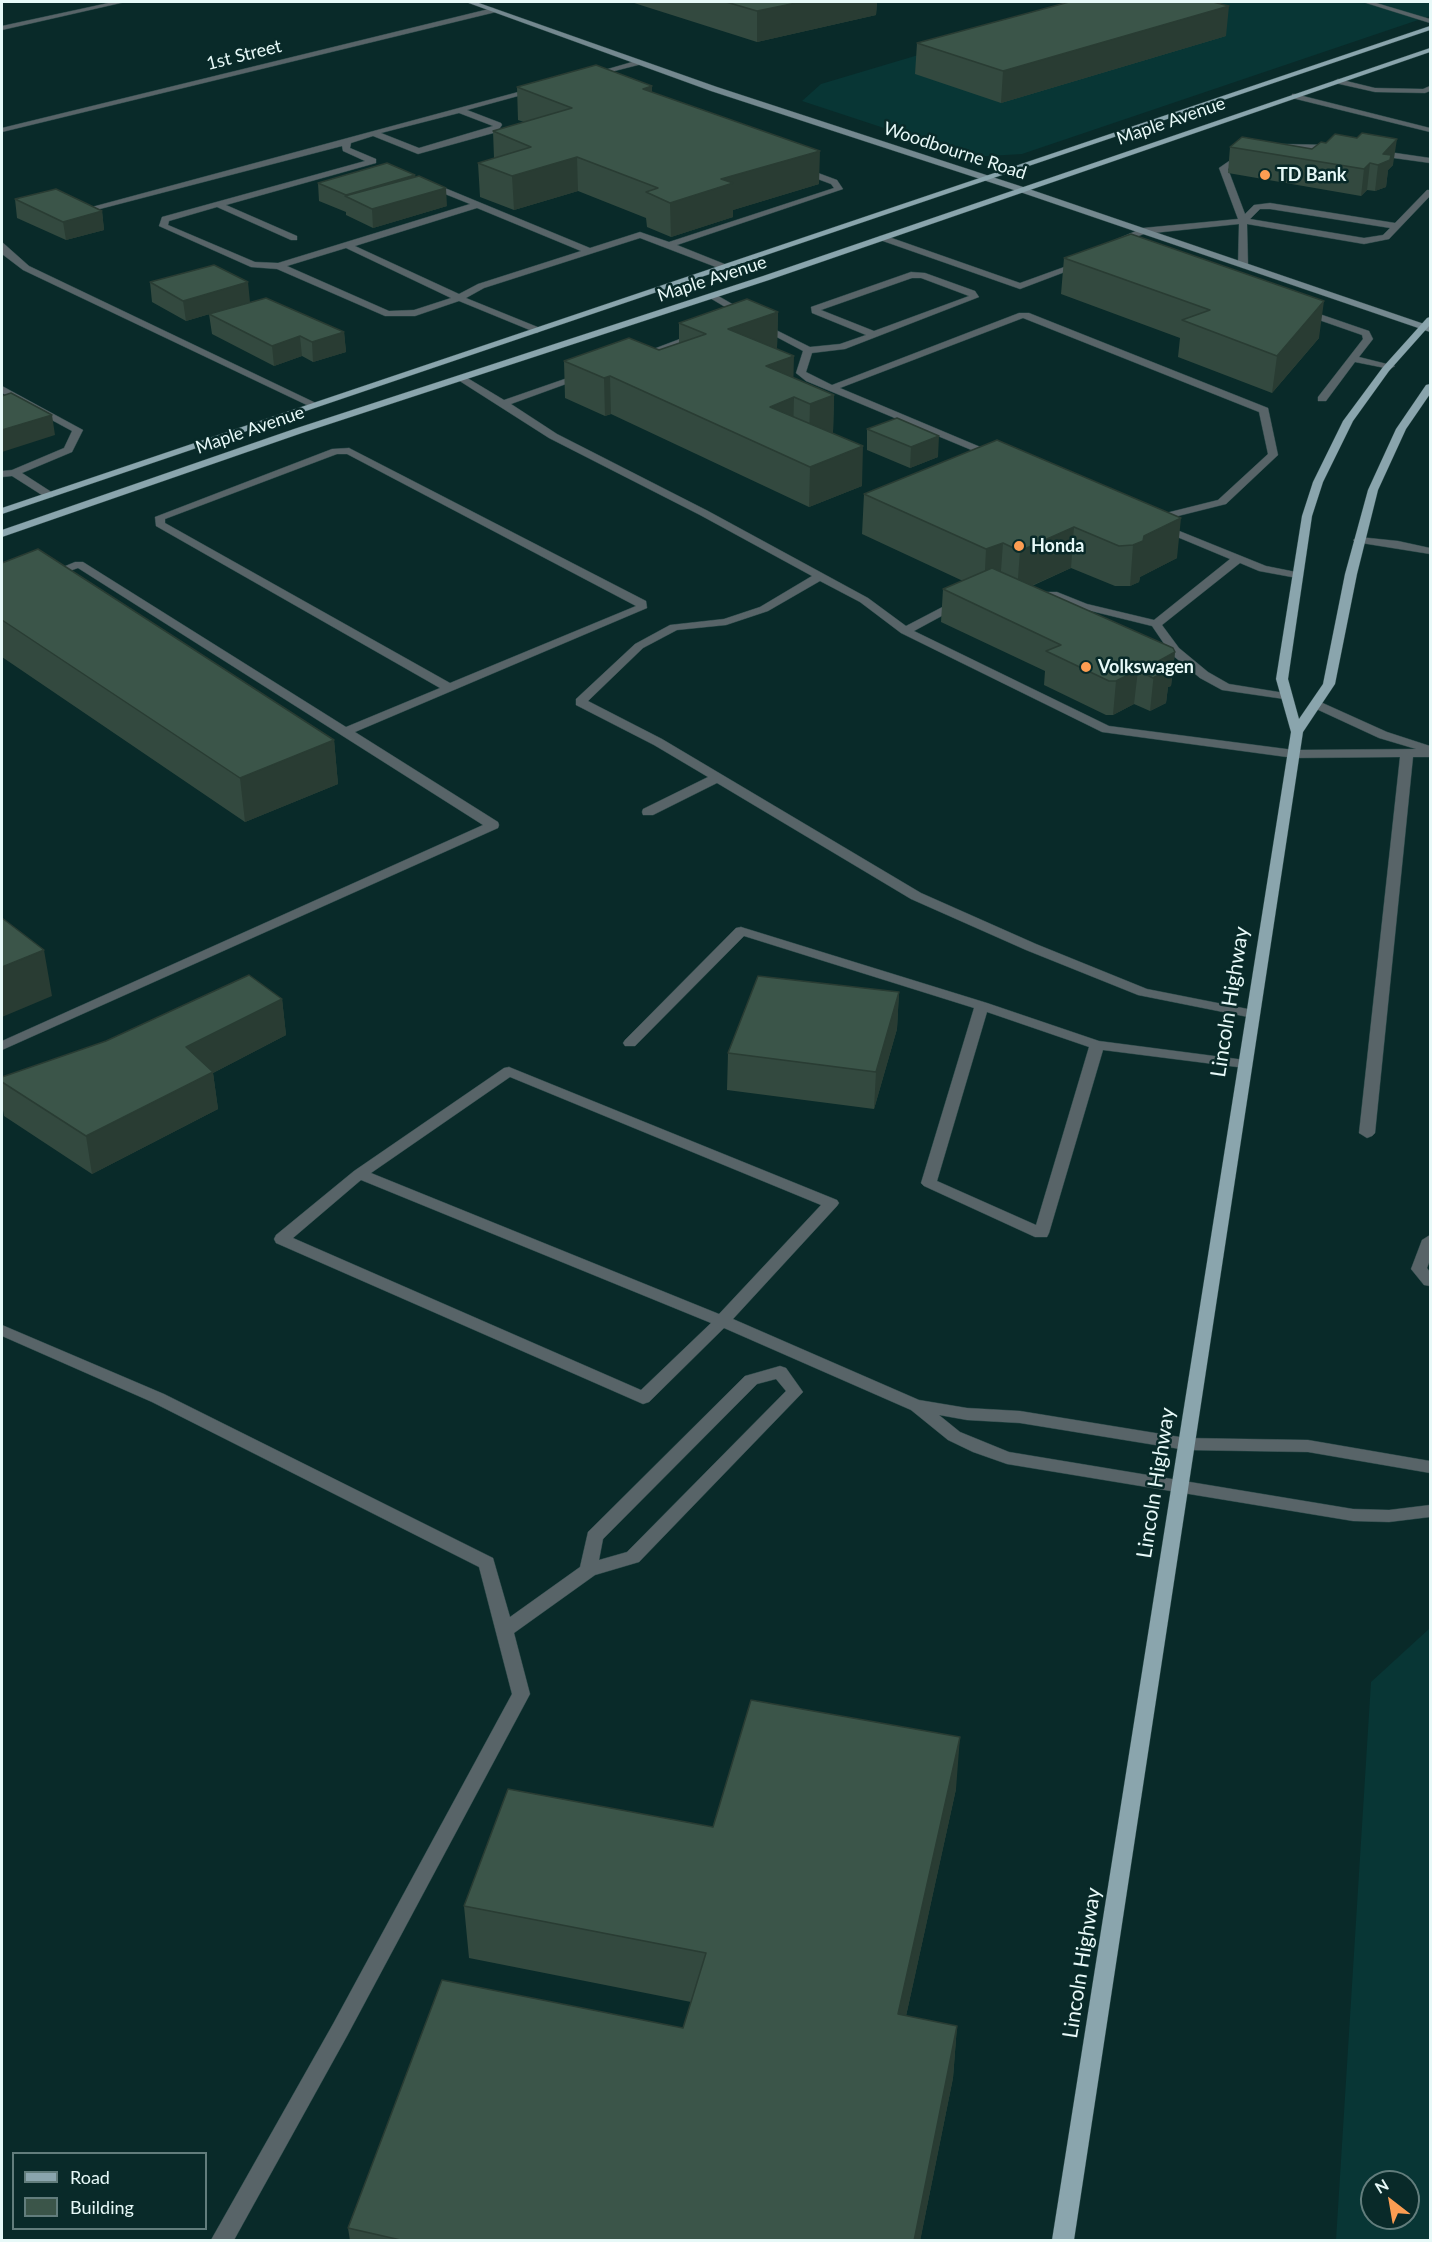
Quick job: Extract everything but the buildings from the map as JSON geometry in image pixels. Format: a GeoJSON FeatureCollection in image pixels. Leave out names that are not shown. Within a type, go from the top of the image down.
{"type":"FeatureCollection","features":[{"type":"Feature","properties":{"kind":"main road","name":"Woodbourne Road"},"geometry":{"type":"LineString","coordinates":[[470,2],[639,62],[985,179],[1429,325]]}},
{"type":"Feature","properties":{"kind":"main road","name":"Maple Avenue"},"geometry":{"type":"LineString","coordinates":[[2,511],[1431,28]]}},
{"type":"Feature","properties":{"kind":"main road","name":"Maple Avenue"},"geometry":{"type":"LineString","coordinates":[[2,534],[298,431],[713,296],[1431,50]]}},
{"type":"Feature","properties":{"kind":"main road","name":"Lincoln Highway"},"geometry":{"type":"LineString","coordinates":[[1063,2241],[1294,754],[1297,732],[1282,679],[1307,516],[1325,465],[1348,421],[1390,366],[1429,325]]}},
{"type":"Feature","properties":{"kind":"main road","name":"Lincoln Highway"},"geometry":{"type":"LineString","coordinates":[[1297,732],[1329,684],[1359,540],[1373,490],[1401,429],[1431,387]]}},
{"type":"Feature","properties":{"kind":"street"},"geometry":{"type":"LineString","coordinates":[[2,28],[121,2]]}},
{"type":"Feature","properties":{"kind":"street"},"geometry":{"type":"LineString","coordinates":[[1367,2],[1431,21]]}},
{"type":"Feature","properties":{"kind":"street","name":"1st Street"},"geometry":{"type":"LineString","coordinates":[[2,130],[493,10]]}},
{"type":"Feature","properties":{"kind":"street"},"geometry":{"type":"LineString","coordinates":[[589,83],[578,79],[639,62]]}},
{"type":"Feature","properties":{"kind":"street"},"geometry":{"type":"LineString","coordinates":[[1338,81],[1375,90],[1429,90]]}},
{"type":"Feature","properties":{"kind":"street"},"geometry":{"type":"LineString","coordinates":[[96,207],[347,142],[545,87]]}},
{"type":"Feature","properties":{"kind":"street"},"geometry":{"type":"LineString","coordinates":[[1295,96],[1431,130]]}},
{"type":"Feature","properties":{"kind":"street"},"geometry":{"type":"LineString","coordinates":[[374,133],[418,151],[494,130],[498,125],[459,110]]}},
{"type":"Feature","properties":{"kind":"street"},"geometry":{"type":"LineString","coordinates":[[347,142],[346,149],[383,166]]}},
{"type":"Feature","properties":{"kind":"street"},"geometry":{"type":"LineString","coordinates":[[1271,148],[1340,148]]}},
{"type":"Feature","properties":{"kind":"street"},"geometry":{"type":"LineString","coordinates":[[1243,265],[1243,221],[1223,168],[1251,149]]}},
{"type":"Feature","properties":{"kind":"street"},"geometry":{"type":"LineString","coordinates":[[1363,151],[1431,160]]}},
{"type":"Feature","properties":{"kind":"street"},"geometry":{"type":"LineString","coordinates":[[373,161],[165,219],[163,226],[254,265],[279,266],[477,205]]}},
{"type":"Feature","properties":{"kind":"street"},"geometry":{"type":"LineString","coordinates":[[669,245],[839,189],[834,182],[791,166]]}},
{"type":"Feature","properties":{"kind":"street"},"geometry":{"type":"LineString","coordinates":[[414,179],[589,251]]}},
{"type":"Feature","properties":{"kind":"street"},"geometry":{"type":"LineString","coordinates":[[1116,251],[1106,245],[1143,231],[1243,221],[1364,241],[1386,237],[1431,192]]}},
{"type":"Feature","properties":{"kind":"street"},"geometry":{"type":"LineString","coordinates":[[217,204],[294,238]]}},
{"type":"Feature","properties":{"kind":"street"},"geometry":{"type":"LineString","coordinates":[[1243,221],[1257,207],[1270,206],[1396,226]]}},
{"type":"Feature","properties":{"kind":"street"},"geometry":{"type":"LineString","coordinates":[[279,266],[388,314],[415,313],[459,298],[481,286],[640,235],[724,267]]}},
{"type":"Feature","properties":{"kind":"street"},"geometry":{"type":"LineString","coordinates":[[883,238],[1020,286],[1091,261]]}},
{"type":"Feature","properties":{"kind":"street"},"geometry":{"type":"LineString","coordinates":[[2,245],[5,252],[26,268],[315,405]]}},
{"type":"Feature","properties":{"kind":"street"},"geometry":{"type":"LineString","coordinates":[[346,245],[459,298],[537,330]]}},
{"type":"Feature","properties":{"kind":"street"},"geometry":{"type":"LineString","coordinates":[[1246,279],[1264,272]]}},
{"type":"Feature","properties":{"kind":"street"},"geometry":{"type":"LineString","coordinates":[[713,296],[760,326],[808,350],[842,348],[974,297],[972,293],[962,289],[922,275],[911,274],[814,309],[875,335]]}},
{"type":"Feature","properties":{"kind":"street"},"geometry":{"type":"LineString","coordinates":[[982,281],[993,276]]}},
{"type":"Feature","properties":{"kind":"street"},"geometry":{"type":"LineString","coordinates":[[962,289],[972,285]]}},
{"type":"Feature","properties":{"kind":"street"},"geometry":{"type":"LineString","coordinates":[[1294,309],[1366,333],[1368,339],[1322,399]]}},
{"type":"Feature","properties":{"kind":"street"},"geometry":{"type":"LineString","coordinates":[[832,388],[1022,315],[1264,410],[1273,455],[1222,502],[1148,521],[1263,569],[1297,575]]}},
{"type":"Feature","properties":{"kind":"street"},"geometry":{"type":"LineString","coordinates":[[739,322],[750,318]]}},
{"type":"Feature","properties":{"kind":"street"},"geometry":{"type":"LineString","coordinates":[[627,360],[705,333]]}},
{"type":"Feature","properties":{"kind":"street"},"geometry":{"type":"LineString","coordinates":[[808,350],[801,373],[1006,462]]}},
{"type":"Feature","properties":{"kind":"street"},"geometry":{"type":"LineString","coordinates":[[1354,359],[1390,366]]}},
{"type":"Feature","properties":{"kind":"street"},"geometry":{"type":"LineString","coordinates":[[504,403],[593,372]]}},
{"type":"Feature","properties":{"kind":"street"},"geometry":{"type":"LineString","coordinates":[[460,378],[553,435],[864,600],[905,631],[1106,729],[1294,754],[1431,752]]}},
{"type":"Feature","properties":{"kind":"street"},"geometry":{"type":"LineString","coordinates":[[2,389],[78,430],[68,450],[14,473],[2,474]]}},
{"type":"Feature","properties":{"kind":"street"},"geometry":{"type":"LineString","coordinates":[[345,732],[641,608],[642,603],[349,451],[336,451],[160,517],[160,524],[449,688]]}},
{"type":"Feature","properties":{"kind":"street"},"geometry":{"type":"LineString","coordinates":[[14,473],[49,495]]}},
{"type":"Feature","properties":{"kind":"street"},"geometry":{"type":"LineString","coordinates":[[1359,540],[1398,544],[1431,551]]}},
{"type":"Feature","properties":{"kind":"street"},"geometry":{"type":"LineString","coordinates":[[1156,624],[1238,559]]}},
{"type":"Feature","properties":{"kind":"street"},"geometry":{"type":"LineString","coordinates":[[2,1046],[493,825],[79,564],[35,580]]}},
{"type":"Feature","properties":{"kind":"street"},"geometry":{"type":"LineString","coordinates":[[820,576],[764,609],[726,622],[674,627],[639,646],[580,702],[658,742],[916,896],[1031,948],[1143,992],[1253,1014]]}},
{"type":"Feature","properties":{"kind":"street"},"geometry":{"type":"LineString","coordinates":[[1015,596],[1057,594],[1083,606],[1156,624],[1175,651],[1204,675],[1226,687],[1287,697]]}},
{"type":"Feature","properties":{"kind":"street"},"geometry":{"type":"LineString","coordinates":[[905,631],[956,604],[973,599]]}},
{"type":"Feature","properties":{"kind":"street"},"geometry":{"type":"LineString","coordinates":[[1316,704],[1383,735],[1431,752]]}},
{"type":"Feature","properties":{"kind":"street"},"geometry":{"type":"LineString","coordinates":[[1367,1133],[1407,754]]}},
{"type":"Feature","properties":{"kind":"street"},"geometry":{"type":"LineString","coordinates":[[648,812],[717,778]]}},
{"type":"Feature","properties":{"kind":"street"},"geometry":{"type":"LineString","coordinates":[[630,1043],[741,931],[982,1006],[1097,1045],[1245,1064]]}},
{"type":"Feature","properties":{"kind":"street"},"geometry":{"type":"LineString","coordinates":[[982,1006],[929,1183],[1041,1233],[1097,1045]]}},
{"type":"Feature","properties":{"kind":"street"},"geometry":{"type":"LineString","coordinates":[[509,1071],[831,1203],[722,1322],[643,1398],[282,1239],[359,1174],[509,1071]]}},
{"type":"Feature","properties":{"kind":"street"},"geometry":{"type":"LineString","coordinates":[[359,1174],[793,1351],[915,1404],[967,1414],[1020,1417],[1186,1444],[1308,1446],[1431,1467]]}},
{"type":"Feature","properties":{"kind":"street"},"geometry":{"type":"LineString","coordinates":[[1431,1240],[1419,1269],[1431,1281]]}},
{"type":"Feature","properties":{"kind":"street"},"geometry":{"type":"LineString","coordinates":[[2,1330],[158,1398],[487,1563],[521,1694],[340,2030],[222,2241]]}},
{"type":"Feature","properties":{"kind":"street"},"geometry":{"type":"LineString","coordinates":[[589,1569],[594,1537],[751,1380],[780,1372],[793,1351]]}},
{"type":"Feature","properties":{"kind":"street"},"geometry":{"type":"LineString","coordinates":[[504,1631],[589,1569],[633,1557],[795,1392],[780,1372]]}},
{"type":"Feature","properties":{"kind":"street"},"geometry":{"type":"LineString","coordinates":[[915,1404],[954,1436],[1007,1458],[1353,1515],[1389,1516],[1431,1511]]}},
{"type":"Feature","properties":{"kind":"shaded area"},"geometry":{"type":"Polygon","coordinates":[[[1096,2],[1430,2],[1430,16],[1022,154],[972,157],[802,101],[821,84],[1096,2]]]}},
{"type":"Feature","properties":{"kind":"shaded area"},"geometry":{"type":"Polygon","coordinates":[[[1430,1628],[1430,2240],[1336,2240],[1371,1682],[1430,1628]]]}},
{"type":"Feature","properties":{"kind":"place","name":"TD Bank"},"geometry":{"type":"Point","coordinates":[1265,175]}},
{"type":"Feature","properties":{"kind":"place","name":"Honda"},"geometry":{"type":"Point","coordinates":[1019,546]}},
{"type":"Feature","properties":{"kind":"place","name":"Volkswagen"},"geometry":{"type":"Point","coordinates":[1086,667]}}]}
